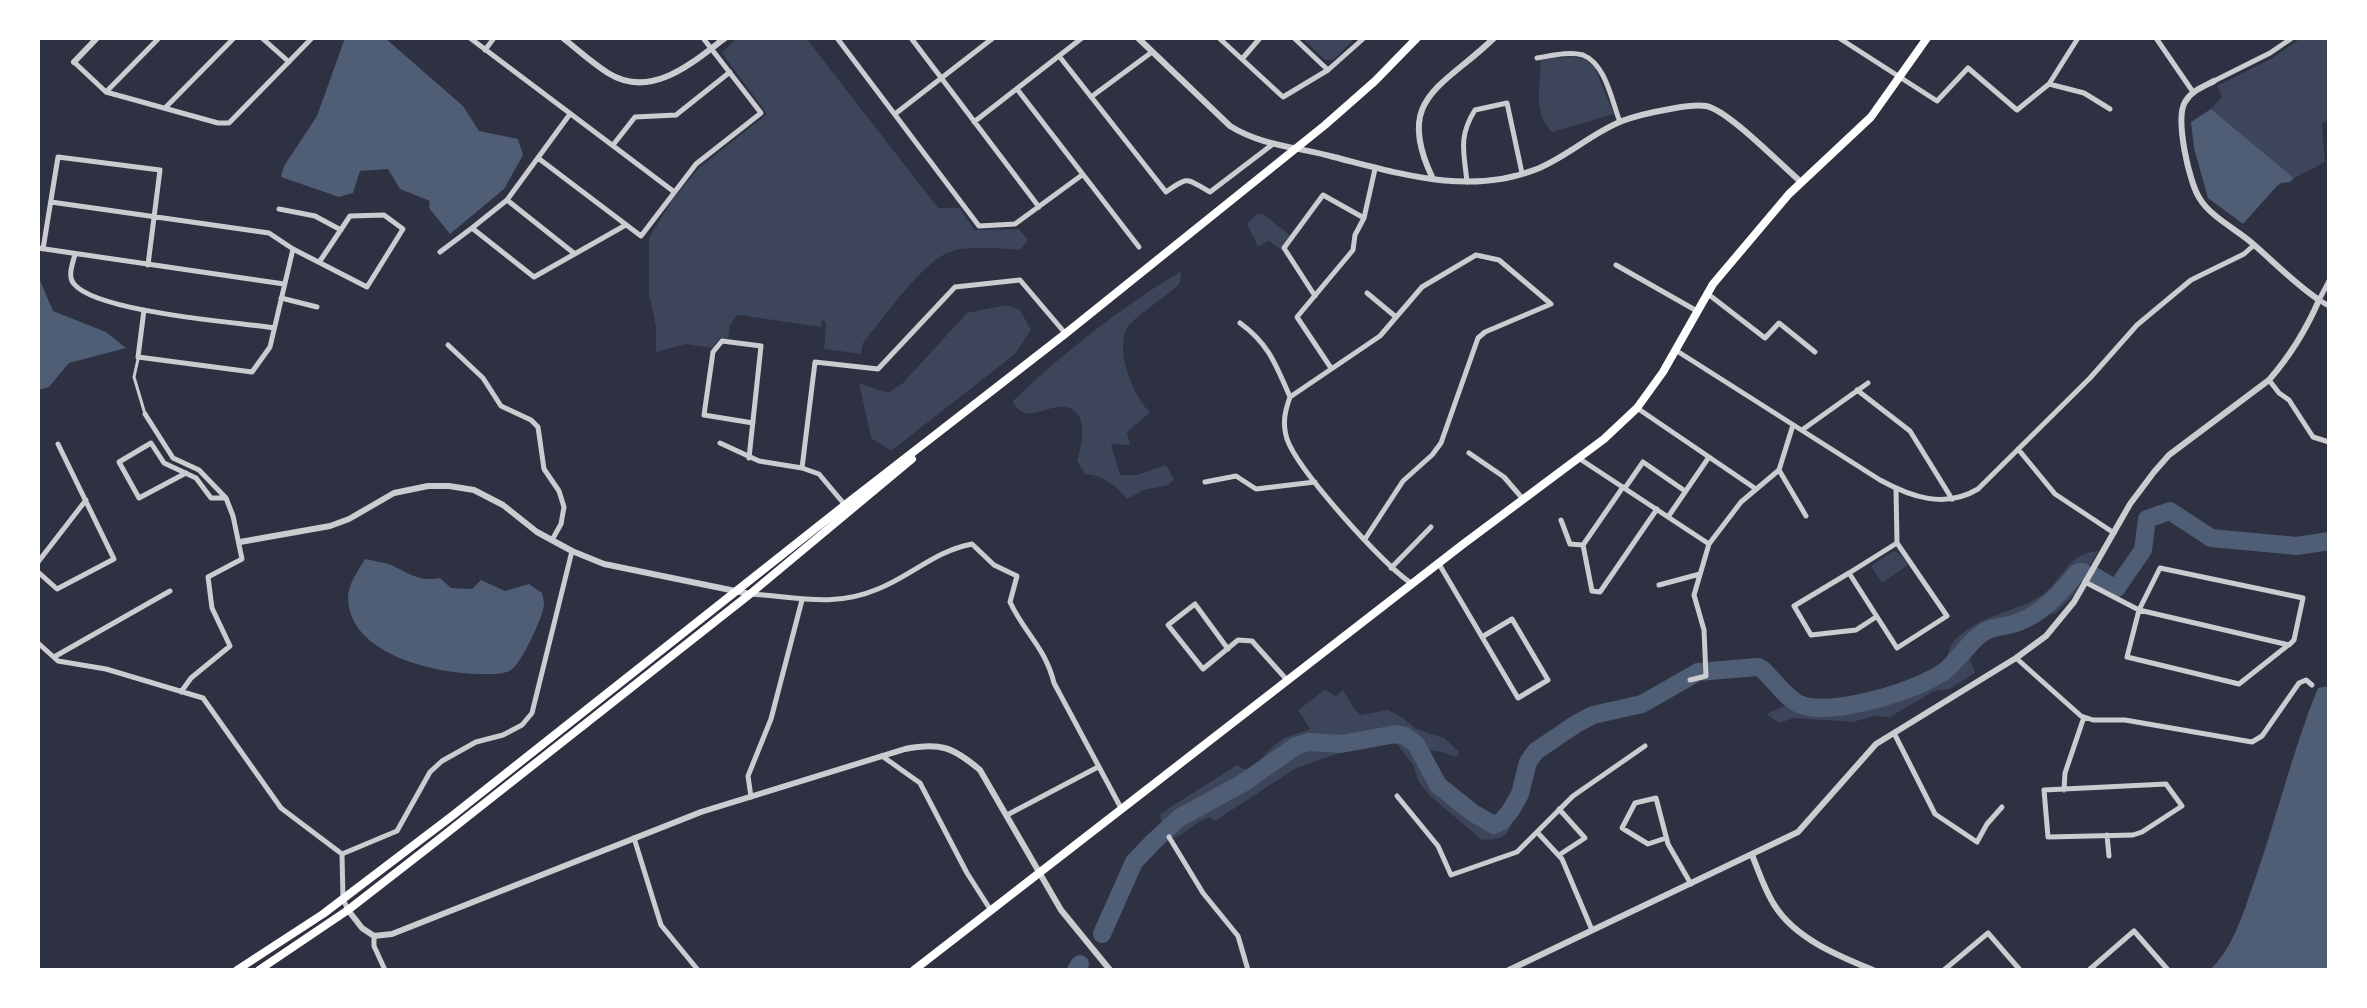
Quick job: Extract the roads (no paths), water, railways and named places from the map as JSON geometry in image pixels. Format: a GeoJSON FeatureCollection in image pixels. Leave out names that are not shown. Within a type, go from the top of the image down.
{"type":"FeatureCollection","features":[{"type":"Feature","properties":{"kind":"highway"},"geometry":{"type":"LineString","coordinates":[[237,970],[343,899],[476,798],[1065,334],[1325,125],[1417,38]]}},
{"type":"Feature","properties":{"kind":"highway"},"geometry":{"type":"LineString","coordinates":[[914,970],[1411,584],[1580,459],[1637,408],[1677,351],[1707,294],[1801,182],[1871,117],[1927,38]]}},
{"type":"Feature","properties":{"kind":"highway"},"geometry":{"type":"LineString","coordinates":[[259,970],[348,910],[750,594],[900,471],[932,439]]}},
{"type":"Feature","properties":{"kind":"street"},"geometry":{"type":"LineString","coordinates":[[97,38],[74,62],[106,92],[218,123],[229,123],[312,38]]}},
{"type":"Feature","properties":{"kind":"street"},"geometry":{"type":"LineString","coordinates":[[106,92],[159,38]]}},
{"type":"Feature","properties":{"kind":"street"},"geometry":{"type":"LineString","coordinates":[[164,108],[234,38]]}},
{"type":"Feature","properties":{"kind":"street"},"geometry":{"type":"LineString","coordinates":[[262,38],[289,62]]}},
{"type":"Feature","properties":{"kind":"street"},"geometry":{"type":"LineString","coordinates":[[470,38],[673,191]]}},
{"type":"Feature","properties":{"kind":"street"},"geometry":{"type":"LineString","coordinates":[[485,50],[494,38]]}},
{"type":"Feature","properties":{"kind":"street"},"geometry":{"type":"LineString","coordinates":[[563,38],[617,78],[642,82],[669,77],[725,38]]}},
{"type":"Feature","properties":{"kind":"street"},"geometry":{"type":"LineString","coordinates":[[538,158],[641,236],[696,164],[761,113],[703,38]]}},
{"type":"Feature","properties":{"kind":"street"},"geometry":{"type":"LineString","coordinates":[[837,38],[979,226],[1015,224],[1082,175]]}},
{"type":"Feature","properties":{"kind":"street"},"geometry":{"type":"LineString","coordinates":[[911,38],[1039,207]]}},
{"type":"Feature","properties":{"kind":"street"},"geometry":{"type":"LineString","coordinates":[[895,114],[993,38]]}},
{"type":"Feature","properties":{"kind":"street"},"geometry":{"type":"LineString","coordinates":[[974,122],[1082,38]]}},
{"type":"Feature","properties":{"kind":"street"},"geometry":{"type":"LineString","coordinates":[[1138,38],[1230,126],[1247,137],[1334,156],[1375,169],[1467,182],[1522,173],[1557,160],[1620,122],[1649,113],[1705,106],[1724,115],[1801,182]]}},
{"type":"Feature","properties":{"kind":"street"},"geometry":{"type":"LineString","coordinates":[[1219,38],[1283,97],[1328,70],[1364,38]]}},
{"type":"Feature","properties":{"kind":"street"},"geometry":{"type":"LineString","coordinates":[[1242,59],[1260,38]]}},
{"type":"Feature","properties":{"kind":"street"},"geometry":{"type":"LineString","coordinates":[[1294,38],[1328,70]]}},
{"type":"Feature","properties":{"kind":"street"},"geometry":{"type":"LineString","coordinates":[[1433,179],[1418,138],[1420,113],[1444,79],[1494,38]]}},
{"type":"Feature","properties":{"kind":"street"},"geometry":{"type":"LineString","coordinates":[[1839,38],[1937,101],[1968,68],[2017,110],[2049,84],[2078,38]]}},
{"type":"Feature","properties":{"kind":"street"},"geometry":{"type":"LineString","coordinates":[[2156,38],[2193,92]]}},
{"type":"Feature","properties":{"kind":"street"},"geometry":{"type":"LineString","coordinates":[[2292,38],[2270,53],[2193,92],[2181,109],[2182,130],[2194,188],[2207,208],[2254,245],[2295,284],[2329,306]]}},
{"type":"Feature","properties":{"kind":"street"},"geometry":{"type":"LineString","coordinates":[[1091,97],[1152,52]]}},
{"type":"Feature","properties":{"kind":"street"},"geometry":{"type":"LineString","coordinates":[[1537,58],[1567,54],[1583,55],[1590,60],[1598,68],[1620,122]]}},
{"type":"Feature","properties":{"kind":"street"},"geometry":{"type":"LineString","coordinates":[[1059,56],[1166,192],[1184,179],[1191,179],[1210,192],[1273,144]]}},
{"type":"Feature","properties":{"kind":"street"},"geometry":{"type":"LineString","coordinates":[[613,145],[635,117],[676,115],[730,72]]}},
{"type":"Feature","properties":{"kind":"street"},"geometry":{"type":"LineString","coordinates":[[2049,84],[2084,93],[2110,109]]}},
{"type":"Feature","properties":{"kind":"street"},"geometry":{"type":"LineString","coordinates":[[1017,89],[1139,247]]}},
{"type":"Feature","properties":{"kind":"street"},"geometry":{"type":"LineString","coordinates":[[1467,182],[1463,134],[1468,121],[1475,110],[1507,103],[1522,173]]}},
{"type":"Feature","properties":{"kind":"street"},"geometry":{"type":"LineString","coordinates":[[440,252],[507,200],[570,114]]}},
{"type":"Feature","properties":{"kind":"street"},"geometry":{"type":"LineString","coordinates":[[148,265],[160,170],[58,157],[40,248],[148,265],[284,284]]}},
{"type":"Feature","properties":{"kind":"street"},"geometry":{"type":"LineString","coordinates":[[1331,368],[1297,317],[1353,250],[1375,169]]}},
{"type":"Feature","properties":{"kind":"street"},"geometry":{"type":"LineString","coordinates":[[1315,296],[1284,248],[1323,195],[1364,218]]}},
{"type":"Feature","properties":{"kind":"street"},"geometry":{"type":"LineString","coordinates":[[507,200],[575,254]]}},
{"type":"Feature","properties":{"kind":"street"},"geometry":{"type":"LineString","coordinates":[[51,202],[269,233],[293,249],[367,287],[403,229],[384,215],[350,216],[320,261]]}},
{"type":"Feature","properties":{"kind":"street"},"geometry":{"type":"LineString","coordinates":[[279,209],[315,216],[341,230]]}},
{"type":"Feature","properties":{"kind":"street"},"geometry":{"type":"LineString","coordinates":[[472,228],[534,277],[624,226]]}},
{"type":"Feature","properties":{"kind":"street"},"geometry":{"type":"LineString","coordinates":[[1677,351],[1896,489],[1927,499],[1952,499],[1978,489],[2090,378],[2137,325],[2191,280],[2244,254],[2254,245]]}},
{"type":"Feature","properties":{"kind":"street"},"geometry":{"type":"LineString","coordinates":[[138,357],[252,372],[270,347],[293,249]]}},
{"type":"Feature","properties":{"kind":"street"},"geometry":{"type":"LineString","coordinates":[[75,254],[70,276],[75,286],[116,306],[274,328]]}},
{"type":"Feature","properties":{"kind":"street"},"geometry":{"type":"LineString","coordinates":[[1365,539],[1403,481],[1441,443],[1478,338],[1485,332],[1551,304],[1499,260],[1476,255],[1422,287],[1380,336],[1290,397],[1284,419],[1288,442],[1316,482],[1365,539],[1391,568],[1411,584]]}},
{"type":"Feature","properties":{"kind":"street"},"geometry":{"type":"LineString","coordinates":[[1616,265],[1698,311]]}},
{"type":"Feature","properties":{"kind":"street"},"geometry":{"type":"LineString","coordinates":[[802,468],[815,362],[878,369],[955,287],[1020,280],[1065,334]]}},
{"type":"Feature","properties":{"kind":"street"},"geometry":{"type":"LineString","coordinates":[[1509,970],[1798,832],[1876,744],[2016,658],[2046,636],[2061,621],[2130,504],[2169,455],[2269,380],[2294,344],[2329,281]]}},
{"type":"Feature","properties":{"kind":"street"},"geometry":{"type":"LineString","coordinates":[[1367,293],[1396,317]]}},
{"type":"Feature","properties":{"kind":"street"},"geometry":{"type":"LineString","coordinates":[[1707,294],[1765,338],[1779,323],[1815,352]]}},
{"type":"Feature","properties":{"kind":"street"},"geometry":{"type":"LineString","coordinates":[[281,298],[317,307]]}},
{"type":"Feature","properties":{"kind":"street"},"geometry":{"type":"LineString","coordinates":[[144,310],[134,377],[145,414],[173,458],[199,470],[226,498],[242,559],[208,577],[212,608],[230,646],[191,678],[181,692]]}},
{"type":"Feature","properties":{"kind":"street"},"geometry":{"type":"LineString","coordinates":[[1240,323],[1259,336],[1267,347],[1290,397]]}},
{"type":"Feature","properties":{"kind":"street"},"geometry":{"type":"LineString","coordinates":[[749,458],[753,423],[761,346],[722,341],[713,352],[704,415],[753,423]]}},
{"type":"Feature","properties":{"kind":"street"},"geometry":{"type":"LineString","coordinates":[[448,345],[483,378],[501,406],[531,420],[538,427],[544,469],[559,491],[564,507],[561,524],[552,540]]}},
{"type":"Feature","properties":{"kind":"street"},"geometry":{"type":"LineString","coordinates":[[2269,380],[2289,400],[2313,437],[2329,442]]}},
{"type":"Feature","properties":{"kind":"street"},"geometry":{"type":"LineString","coordinates":[[1802,430],[1868,383]]}},
{"type":"Feature","properties":{"kind":"street"},"geometry":{"type":"LineString","coordinates":[[1857,390],[1910,431],[1952,499]]}},
{"type":"Feature","properties":{"kind":"street"},"geometry":{"type":"LineString","coordinates":[[1637,408],[1756,489]]}},
{"type":"Feature","properties":{"kind":"street"},"geometry":{"type":"LineString","coordinates":[[1690,680],[1706,676],[1704,630],[1694,595],[1709,544],[1741,502],[1779,470],[1793,425]]}},
{"type":"Feature","properties":{"kind":"street"},"geometry":{"type":"LineString","coordinates":[[186,473],[139,498],[119,462],[151,443],[164,463],[186,473],[196,478],[211,498],[226,498]]}},
{"type":"Feature","properties":{"kind":"street"},"geometry":{"type":"LineString","coordinates":[[720,443],[749,458],[819,474],[845,505]]}},
{"type":"Feature","properties":{"kind":"street"},"geometry":{"type":"LineString","coordinates":[[38,572],[57,589],[114,559],[58,444]]}},
{"type":"Feature","properties":{"kind":"street"},"geometry":{"type":"LineString","coordinates":[[2018,449],[2055,494],[2114,533]]}},
{"type":"Feature","properties":{"kind":"street"},"geometry":{"type":"LineString","coordinates":[[1469,453],[1504,477],[1523,499]]}},
{"type":"Feature","properties":{"kind":"street"},"geometry":{"type":"LineString","coordinates":[[1668,517],[1709,457]]}},
{"type":"Feature","properties":{"kind":"street"},"geometry":{"type":"LineString","coordinates":[[1580,459],[1709,544]]}},
{"type":"Feature","properties":{"kind":"street"},"geometry":{"type":"LineString","coordinates":[[1657,509],[1600,592],[1592,591],[1583,545],[1643,462],[1685,491]]}},
{"type":"Feature","properties":{"kind":"street"},"geometry":{"type":"LineString","coordinates":[[1779,470],[1806,516]]}},
{"type":"Feature","properties":{"kind":"street"},"geometry":{"type":"LineString","coordinates":[[1205,482],[1236,476],[1256,489],[1316,482]]}},
{"type":"Feature","properties":{"kind":"street"},"geometry":{"type":"LineString","coordinates":[[240,542],[330,526],[349,519],[394,493],[428,486],[474,490],[503,505],[552,540],[604,564],[750,594],[830,601],[877,590],[904,577],[929,559],[972,544],[994,565],[1017,576],[1010,602],[1024,628],[1048,660],[1054,683],[1121,808]]}},
{"type":"Feature","properties":{"kind":"street"},"geometry":{"type":"LineString","coordinates":[[1849,573],[1897,648],[1947,616],[1897,543],[1896,489]]}},
{"type":"Feature","properties":{"kind":"street"},"geometry":{"type":"LineString","coordinates":[[38,562],[86,500]]}},
{"type":"Feature","properties":{"kind":"street"},"geometry":{"type":"LineString","coordinates":[[1561,520],[1570,544],[1583,545]]}},
{"type":"Feature","properties":{"kind":"street"},"geometry":{"type":"LineString","coordinates":[[1391,568],[1431,527]]}},
{"type":"Feature","properties":{"kind":"street"},"geometry":{"type":"LineString","coordinates":[[1877,617],[1856,630],[1811,635],[1794,606],[1897,543]]}},
{"type":"Feature","properties":{"kind":"street"},"geometry":{"type":"LineString","coordinates":[[342,854],[397,831],[430,772],[476,742],[503,735],[522,725],[532,713],[572,551]]}},
{"type":"Feature","properties":{"kind":"street"},"geometry":{"type":"LineString","coordinates":[[1439,564],[1482,637],[1518,698],[1548,680],[1512,619],[1482,637]]}},
{"type":"Feature","properties":{"kind":"street"},"geometry":{"type":"LineString","coordinates":[[2160,568],[2303,598],[2294,640],[2239,684],[2127,657],[2139,610],[2160,568]]}},
{"type":"Feature","properties":{"kind":"street"},"geometry":{"type":"LineString","coordinates":[[1659,585],[1700,574]]}},
{"type":"Feature","properties":{"kind":"street"},"geometry":{"type":"LineString","coordinates":[[2085,582],[2139,610],[2289,645]]}},
{"type":"Feature","properties":{"kind":"street"},"geometry":{"type":"LineString","coordinates":[[54,657],[170,591]]}},
{"type":"Feature","properties":{"kind":"street"},"geometry":{"type":"LineString","coordinates":[[751,797],[748,776],[771,719],[802,600]]}},
{"type":"Feature","properties":{"kind":"street"},"geometry":{"type":"LineString","coordinates":[[1228,649],[1195,604],[1168,625],[1203,669],[1228,649],[1238,640],[1252,641],[1288,681]]}},
{"type":"Feature","properties":{"kind":"street"},"geometry":{"type":"LineString","coordinates":[[38,643],[58,661],[106,669],[203,698],[281,808],[342,854]]}},
{"type":"Feature","properties":{"kind":"street"},"geometry":{"type":"LineString","coordinates":[[2016,658],[2084,717],[2125,720],[2252,742],[2262,736],[2299,683],[2306,680],[2312,685]]}},
{"type":"Feature","properties":{"kind":"street"},"geometry":{"type":"LineString","coordinates":[[2064,790],[2065,773],[2084,717]]}},
{"type":"Feature","properties":{"kind":"street"},"geometry":{"type":"LineString","coordinates":[[1893,732],[1935,814],[1977,842],[2002,807]]}},
{"type":"Feature","properties":{"kind":"street"},"geometry":{"type":"LineString","coordinates":[[342,854],[343,899],[348,910],[362,928],[374,936],[392,934],[634,838],[751,797],[928,744],[948,747],[980,770],[1061,910],[1110,970]]}},
{"type":"Feature","properties":{"kind":"street"},"geometry":{"type":"LineString","coordinates":[[1397,796],[1438,846],[1451,875],[1517,852],[1558,808],[1645,746]]}},
{"type":"Feature","properties":{"kind":"street"},"geometry":{"type":"LineString","coordinates":[[882,756],[920,783],[967,873],[990,909]]}},
{"type":"Feature","properties":{"kind":"street"},"geometry":{"type":"LineString","coordinates":[[1007,815],[1098,767]]}},
{"type":"Feature","properties":{"kind":"street"},"geometry":{"type":"LineString","coordinates":[[2166,784],[2182,806],[2133,835],[2048,837],[2044,790],[2064,790],[2166,784]]}},
{"type":"Feature","properties":{"kind":"street"},"geometry":{"type":"LineString","coordinates":[[1666,838],[1648,844],[1622,828],[1635,803],[1656,798],[1666,838],[1691,884]]}},
{"type":"Feature","properties":{"kind":"street"},"geometry":{"type":"LineString","coordinates":[[1558,808],[1585,838],[1559,855]]}},
{"type":"Feature","properties":{"kind":"street"},"geometry":{"type":"LineString","coordinates":[[1537,832],[1559,855],[1592,930]]}},
{"type":"Feature","properties":{"kind":"street"},"geometry":{"type":"LineString","coordinates":[[2107,835],[2109,856]]}},
{"type":"Feature","properties":{"kind":"street"},"geometry":{"type":"LineString","coordinates":[[1169,837],[1203,893],[1238,936],[1248,970]]}},
{"type":"Feature","properties":{"kind":"street"},"geometry":{"type":"LineString","coordinates":[[634,838],[661,925],[698,970]]}},
{"type":"Feature","properties":{"kind":"street"},"geometry":{"type":"LineString","coordinates":[[1752,855],[1775,906],[1786,920],[1806,937],[1855,967],[1873,970]]}},
{"type":"Feature","properties":{"kind":"street"},"geometry":{"type":"LineString","coordinates":[[2089,970],[2134,931],[2168,970]]}},
{"type":"Feature","properties":{"kind":"street"},"geometry":{"type":"LineString","coordinates":[[1949,969],[1988,933],[2020,970]]}},
{"type":"Feature","properties":{"kind":"street"},"geometry":{"type":"LineString","coordinates":[[374,936],[374,946],[385,970]]}},
{"type":"Feature","properties":{"kind":"waterway"},"geometry":{"type":"LineString","coordinates":[[2094,576],[2116,589],[2143,550],[2147,519],[2170,511],[2211,538],[2297,546],[2329,541]]}},
{"type":"Feature","properties":{"kind":"waterway"},"geometry":{"type":"LineString","coordinates":[[1102,934],[1134,862],[1153,842],[1179,818],[1243,783],[1296,746],[1309,742],[1341,744],[1396,734],[1405,736],[1416,744],[1438,785],[1473,813],[1494,825],[1511,810],[1520,794],[1528,762],[1536,751],[1593,715],[1642,704],[1698,672],[1758,667],[1799,704],[1831,707],[1874,700],[1934,678],[1981,634],[2034,614],[2057,596],[2077,573],[2083,572]]}},
{"type":"Feature","properties":{"kind":"waterway"},"geometry":{"type":"LineString","coordinates":[[1076,970],[1080,964]]}}]}
